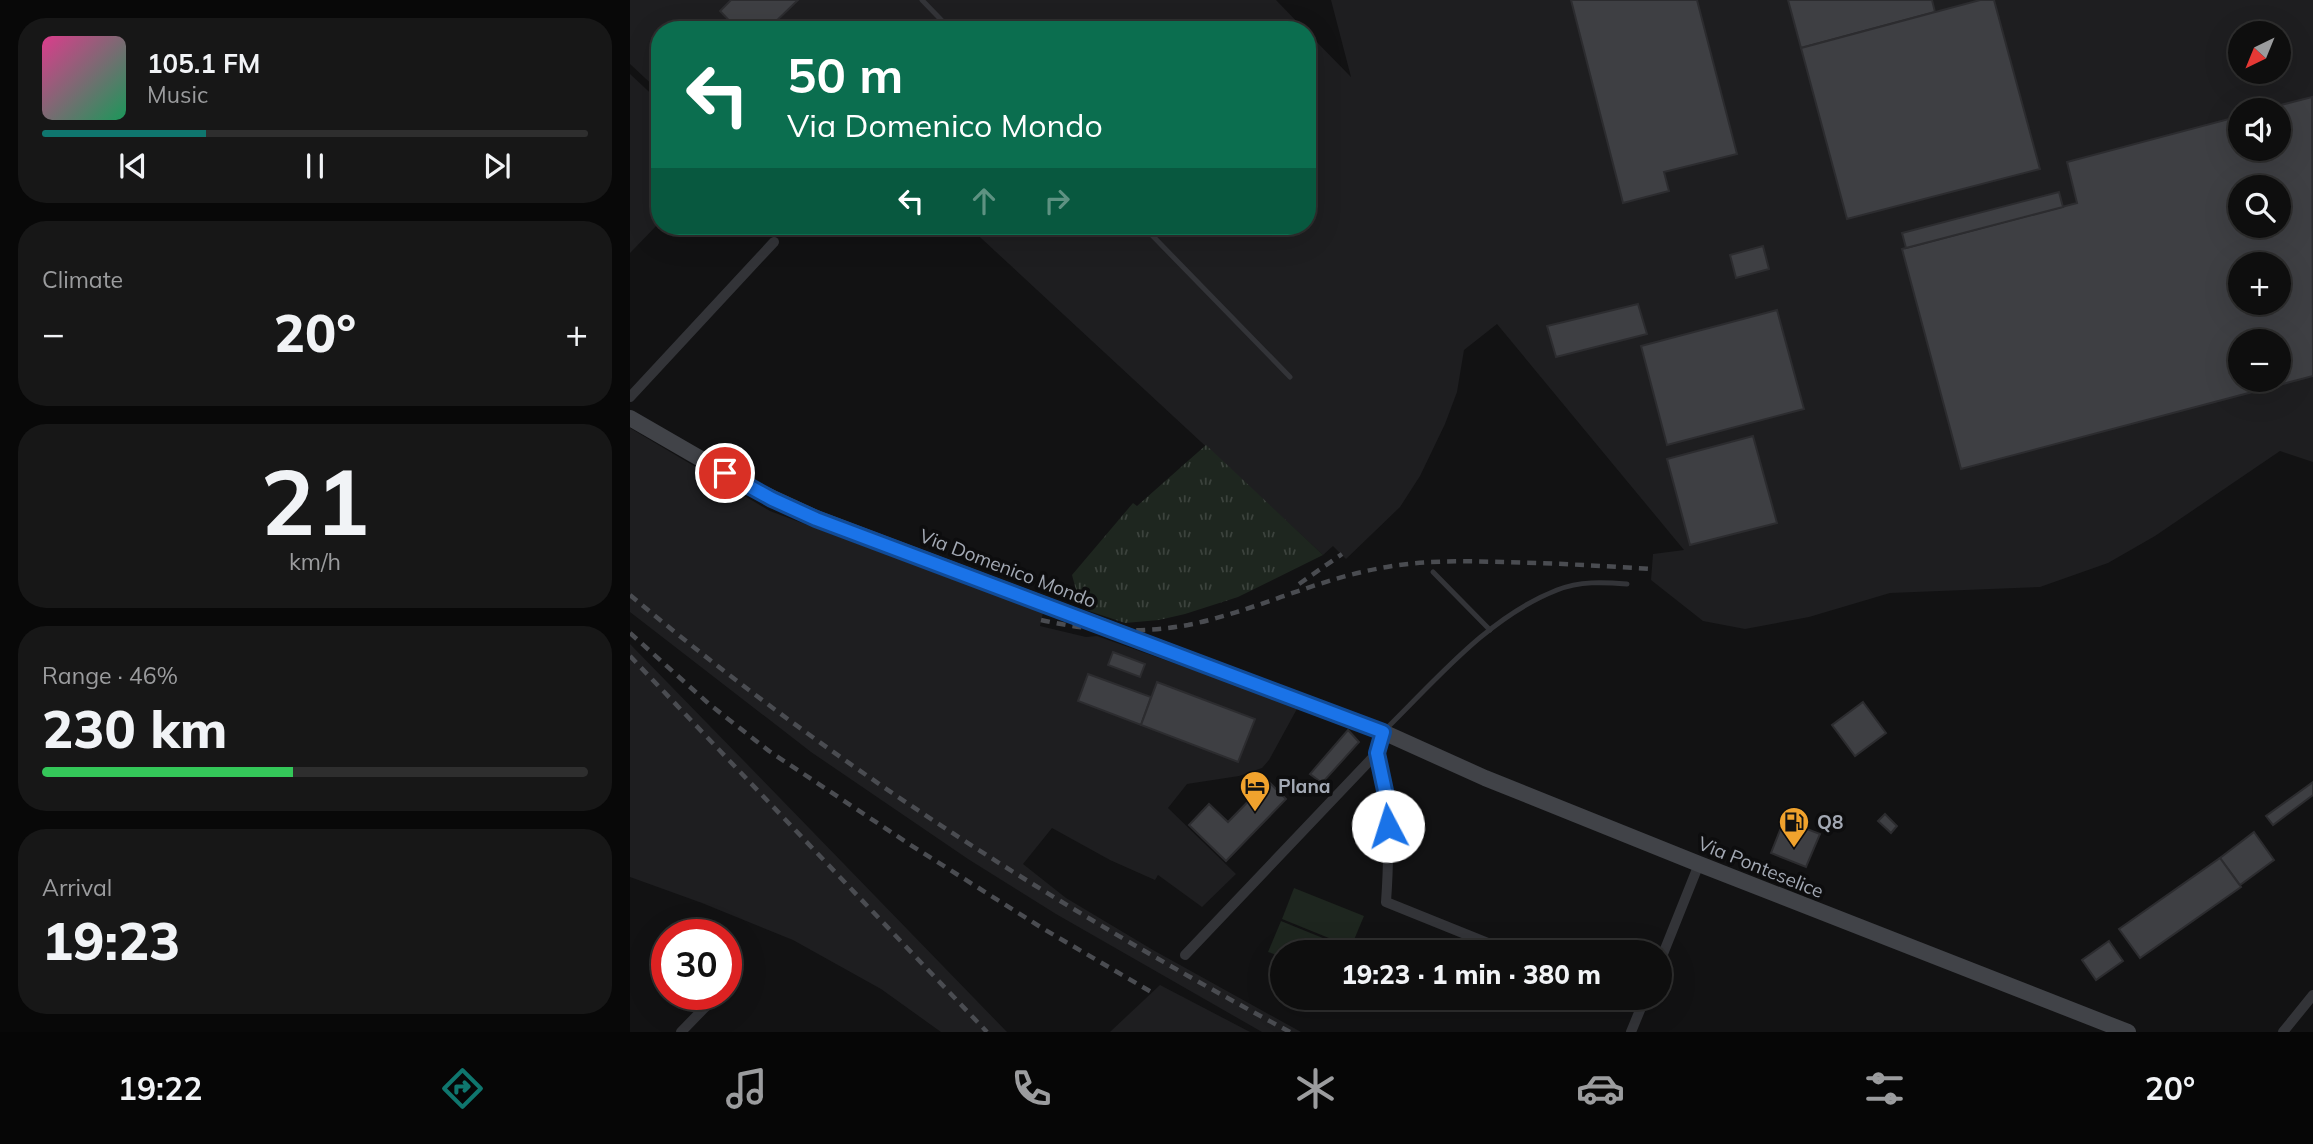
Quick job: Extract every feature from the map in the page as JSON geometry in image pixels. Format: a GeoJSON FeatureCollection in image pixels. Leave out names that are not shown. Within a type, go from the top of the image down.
{"type":"FeatureCollection","features":[{"type":"Feature","properties":{"kind":"street"},"geometry":{"type":"LineString","coordinates":[[630,397],[774,242]]}},
{"type":"Feature","properties":{"kind":"street","name":"Via Domenico Mondo"},"geometry":{"type":"LineString","coordinates":[[630,418],[763,494],[816,519],[1383,732]]}},
{"type":"Feature","properties":{"kind":"street"},"geometry":{"type":"LineString","coordinates":[[1185,955],[1377,753],[1383,732]]}},
{"type":"Feature","properties":{"kind":"street","name":"Via Ponteselice"},"geometry":{"type":"LineString","coordinates":[[1383,732],[1485,778],[2128,1032]]}},
{"type":"Feature","properties":{"kind":"street"},"geometry":{"type":"LineString","coordinates":[[1377,753],[1387,800],[1390,852],[1386,902],[1480,940]]}},
{"type":"Feature","properties":{"kind":"street"},"geometry":{"type":"LineString","coordinates":[[1669,940],[1699,864]]}},
{"type":"Feature","properties":{"kind":"street"},"geometry":{"type":"LineString","coordinates":[[2283,1032],[2313,995]]}},
{"type":"Feature","properties":{"kind":"street"},"geometry":{"type":"LineString","coordinates":[[681,1032],[702,1010]]}},
{"type":"Feature","properties":{"kind":"street"},"geometry":{"type":"LineString","coordinates":[[1631,1032],[1640,1010]]}},
{"type":"Feature","properties":{"kind":"lane"},"geometry":{"type":"LineString","coordinates":[[922,0],[942,21]]}},
{"type":"Feature","properties":{"kind":"lane"},"geometry":{"type":"LineString","coordinates":[[1152,235],[1290,377]]}},
{"type":"Feature","properties":{"kind":"lane"},"geometry":{"type":"LineString","coordinates":[[1433,572],[1490,630]]}},
{"type":"Feature","properties":{"kind":"lane"},"geometry":{"type":"LineString","coordinates":[[1383,732],[1490,630],[1558,590],[1598,582],[1627,584]]}},
{"type":"Feature","properties":{"kind":"shaded area"},"geometry":{"type":"Polygon","coordinates":[[[630,0],[1276,0],[1296,21],[651,21],[651,84],[630,64],[630,0]]]}},
{"type":"Feature","properties":{"kind":"shaded area"},"geometry":{"type":"Polygon","coordinates":[[[1331,0],[2313,0],[2313,462],[2280,451],[2155,536],[2108,563],[2040,587],[1890,593],[1809,617],[1745,629],[1703,621],[1651,580],[1653,554],[1684,550],[1497,324],[1464,350],[1457,392],[1445,424],[1420,476],[1400,507],[1346,559],[1333,546],[1323,555],[978,235],[1316,235],[1316,41],[1351,77],[1331,0]]]}},
{"type":"Feature","properties":{"kind":"shaded area"},"geometry":{"type":"Polygon","coordinates":[[[630,74],[651,94],[651,231],[630,253],[630,74]]]}},
{"type":"Feature","properties":{"kind":"shaded area"},"geometry":{"type":"Polygon","coordinates":[[[630,428],[770,511],[1043,613],[1040,626],[1086,637],[1097,636],[1298,707],[1262,768],[1239,776],[1187,784],[1168,808],[1236,874],[1202,907],[1158,875],[1155,880],[1110,860],[1052,828],[1023,864],[1066,898],[1301,1032],[1262,1032],[1056,914],[968,859],[811,752],[630,612],[630,428]]]}},
{"type":"Feature","properties":{"kind":"shaded area"},"geometry":{"type":"Polygon","coordinates":[[[630,644],[1007,1032],[941,1032],[881,989],[793,940],[630,877],[630,644]]]}},
{"type":"Feature","properties":{"kind":"shaded area"},"geometry":{"type":"Polygon","coordinates":[[[1160,985],[1250,1032],[1110,1032],[1160,985]]]}},
{"type":"Feature","properties":{"kind":"green space"},"geometry":{"type":"Polygon","coordinates":[[[1206,445],[1323,555],[1238,597],[1185,614],[1125,623],[1086,610],[1079,601],[1072,575],[1133,503],[1137,506],[1206,445]]]}},
{"type":"Feature","properties":{"kind":"green space"},"geometry":{"type":"Polygon","coordinates":[[[1294,888],[1364,916],[1354,940],[1334,940],[1282,919],[1294,888]]]}},
{"type":"Feature","properties":{"kind":"green space"},"geometry":{"type":"Polygon","coordinates":[[[1281,921],[1328,940],[1273,940],[1281,921]]]}},
{"type":"Feature","properties":{"kind":"building"},"geometry":{"type":"Polygon","coordinates":[[[731,0],[798,0],[776,21],[729,21],[720,11],[731,0]]]}},
{"type":"Feature","properties":{"kind":"building"},"geometry":{"type":"Polygon","coordinates":[[[1571,0],[1697,0],[1737,154],[1664,172],[1669,191],[1623,203],[1571,0]]]}},
{"type":"Feature","properties":{"kind":"building"},"geometry":{"type":"Polygon","coordinates":[[[1788,0],[1932,0],[1935,12],[1801,48],[1788,0]]]}},
{"type":"Feature","properties":{"kind":"building"},"geometry":{"type":"Polygon","coordinates":[[[1980,0],[1994,0],[2040,169],[1847,219],[1801,48],[1980,0]]]}},
{"type":"Feature","properties":{"kind":"building"},"geometry":{"type":"Polygon","coordinates":[[[2312,97],[2313,376],[2291,382],[2291,329],[2228,329],[2228,392],[2252,392],[1961,469],[1902,249],[2077,203],[2067,162],[2228,119],[2228,161],[2291,161],[2291,102],[2312,97]]]}},
{"type":"Feature","properties":{"kind":"building"},"geometry":{"type":"Polygon","coordinates":[[[2059,192],[2063,207],[1906,248],[1902,233],[2059,192]]]}},
{"type":"Feature","properties":{"kind":"building"},"geometry":{"type":"Polygon","coordinates":[[[1763,246],[1769,269],[1736,278],[1730,255],[1763,246]]]}},
{"type":"Feature","properties":{"kind":"building"},"geometry":{"type":"Polygon","coordinates":[[[1638,304],[1647,334],[1556,357],[1547,326],[1638,304]]]}},
{"type":"Feature","properties":{"kind":"building"},"geometry":{"type":"Polygon","coordinates":[[[1777,310],[1804,409],[1667,445],[1641,346],[1777,310]]]}},
{"type":"Feature","properties":{"kind":"building"},"geometry":{"type":"Polygon","coordinates":[[[1753,436],[1777,523],[1690,545],[1667,459],[1753,436]]]}},
{"type":"Feature","properties":{"kind":"building"},"geometry":{"type":"Polygon","coordinates":[[[1113,652],[1145,664],[1140,677],[1108,665],[1113,652]]]}},
{"type":"Feature","properties":{"kind":"building"},"geometry":{"type":"Polygon","coordinates":[[[1088,674],[1151,697],[1141,725],[1078,701],[1088,674]]]}},
{"type":"Feature","properties":{"kind":"building"},"geometry":{"type":"Polygon","coordinates":[[[1157,682],[1255,719],[1238,762],[1141,725],[1157,682]]]}},
{"type":"Feature","properties":{"kind":"building"},"geometry":{"type":"Polygon","coordinates":[[[1863,702],[1886,733],[1855,756],[1832,725],[1863,702]]]}},
{"type":"Feature","properties":{"kind":"building"},"geometry":{"type":"Polygon","coordinates":[[[1348,730],[1359,742],[1322,783],[1310,774],[1348,730]]]}},
{"type":"Feature","properties":{"kind":"building","name":"Plana"},"geometry":{"type":"Polygon","coordinates":[[[1268,781],[1286,799],[1226,861],[1189,825],[1209,804],[1228,822],[1268,781]]]}},
{"type":"Feature","properties":{"kind":"building"},"geometry":{"type":"Polygon","coordinates":[[[2313,782],[2313,795],[2273,825],[2266,816],[2313,782]]]}},
{"type":"Feature","properties":{"kind":"building"},"geometry":{"type":"Polygon","coordinates":[[[1885,814],[1897,826],[1891,833],[1878,821],[1885,814]]]}},
{"type":"Feature","properties":{"kind":"building"},"geometry":{"type":"Polygon","coordinates":[[[1784,820],[1820,834],[1806,867],[1771,853],[1784,820]]]}},
{"type":"Feature","properties":{"kind":"building"},"geometry":{"type":"Polygon","coordinates":[[[2254,832],[2274,860],[2240,885],[2220,858],[2254,832]]]}},
{"type":"Feature","properties":{"kind":"building"},"geometry":{"type":"Polygon","coordinates":[[[2220,858],[2241,887],[2140,958],[2119,929],[2220,858]]]}},
{"type":"Feature","properties":{"kind":"building"},"geometry":{"type":"Polygon","coordinates":[[[2109,941],[2123,961],[2096,980],[2082,960],[2109,941]]]}},
{"type":"Feature","properties":{"kind":"railway"},"geometry":{"type":"LineString","coordinates":[[1299,584],[1342,554]]}},
{"type":"Feature","properties":{"kind":"railway"},"geometry":{"type":"LineString","coordinates":[[1041,620],[1114,630],[1170,628],[1238,612],[1361,572],[1416,563],[1489,562],[1652,569]]}},
{"type":"Feature","properties":{"kind":"railway"},"geometry":{"type":"LineString","coordinates":[[630,595],[786,717],[948,830],[1117,935],[1290,1032]]}},
{"type":"Feature","properties":{"kind":"railway"},"geometry":{"type":"LineString","coordinates":[[630,633],[709,704],[769,751],[1042,928],[1153,993]]}},
{"type":"Feature","properties":{"kind":"railway"},"geometry":{"type":"LineString","coordinates":[[630,656],[987,1032]]}},
{"type":"Feature","properties":{"kind":"place","name":"Plana"},"geometry":{"type":"Point","coordinates":[1255,813]}},
{"type":"Feature","properties":{"kind":"place","name":"Q8"},"geometry":{"type":"Point","coordinates":[1794,849]}},
{"type":"Feature","properties":{"kind":"route"},"geometry":{"type":"LineString","coordinates":[[725,473],[816,519],[1383,732],[1377,753],[1387,800],[1388,826]]}}]}
